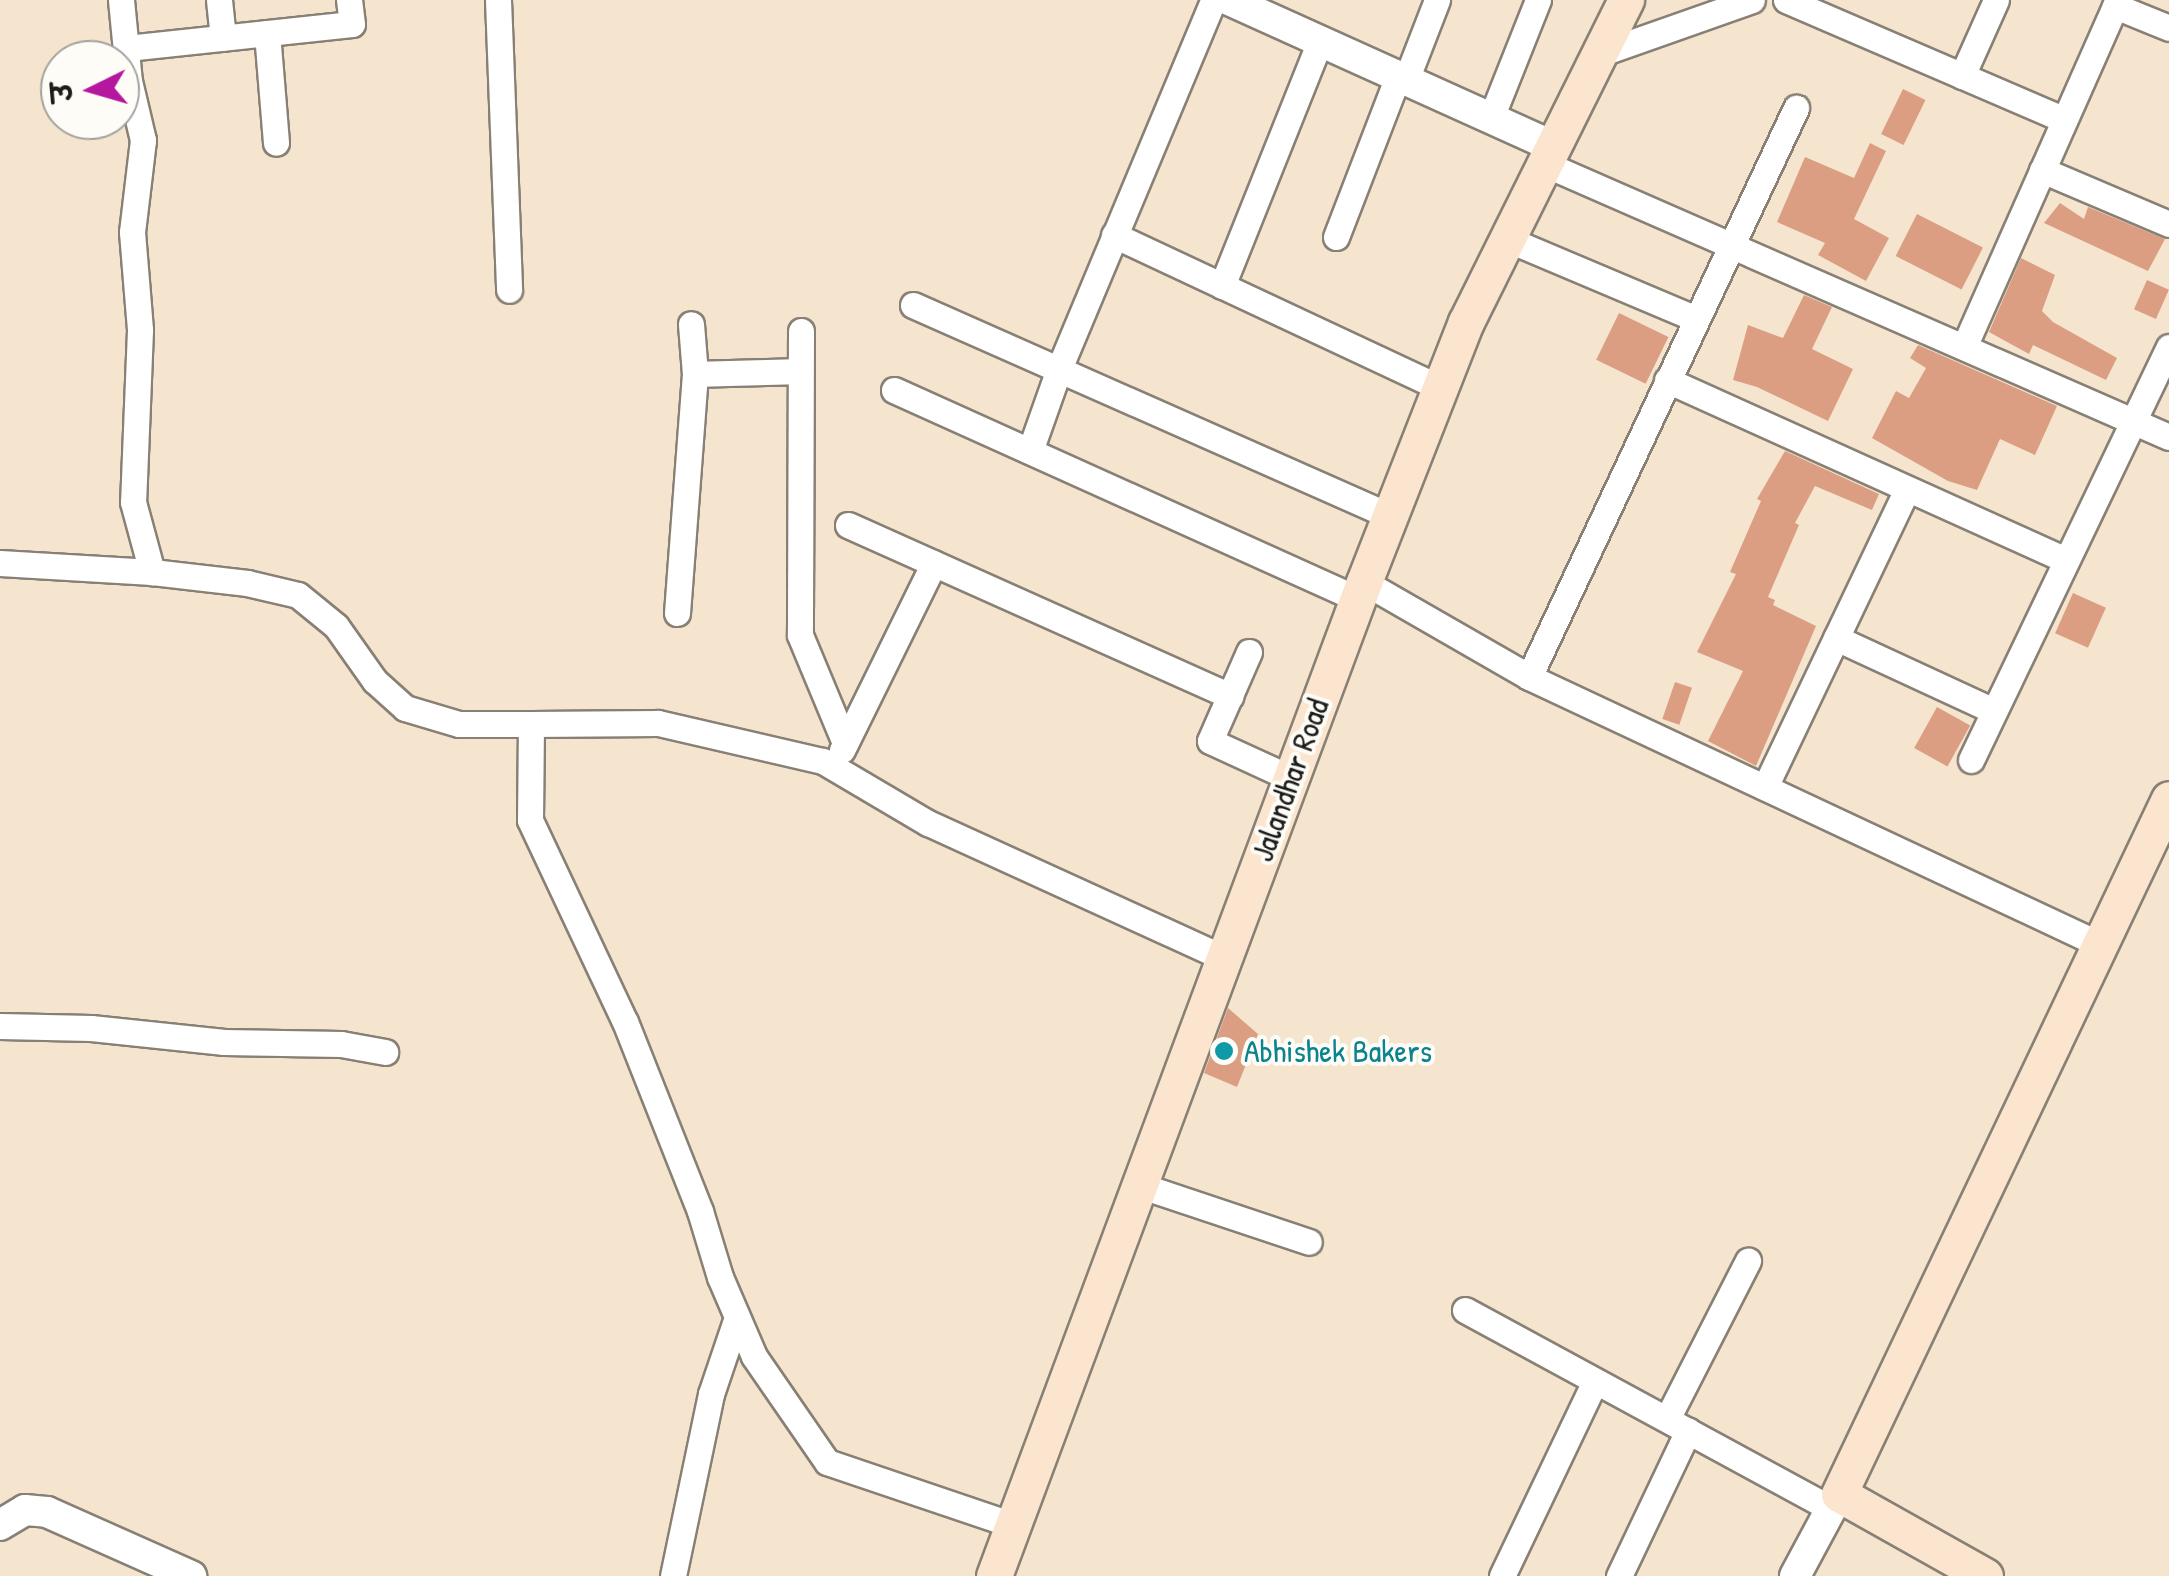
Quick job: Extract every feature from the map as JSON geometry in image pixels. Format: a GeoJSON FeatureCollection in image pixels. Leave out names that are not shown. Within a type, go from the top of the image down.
{"type":"FeatureCollection","features":[{"type":"Feature","properties":{"kind":"main road","name":"Jalandhar Road"},"geometry":{"type":"LineString","coordinates":[[994,1576],[1440,388],[1507,239],[1626,0]]}},
{"type":"Feature","properties":{"kind":"main road"},"geometry":{"type":"LineString","coordinates":[[1985,1576],[1834,1501],[2169,799]]}},
{"type":"Feature","properties":{"kind":"street"},"geometry":{"type":"LineString","coordinates":[[121,0],[125,40]]}},
{"type":"Feature","properties":{"kind":"street"},"geometry":{"type":"LineString","coordinates":[[218,0],[223,38]]}},
{"type":"Feature","properties":{"kind":"street"},"geometry":{"type":"LineString","coordinates":[[140,47],[352,24],[349,0]]}},
{"type":"Feature","properties":{"kind":"street"},"geometry":{"type":"LineString","coordinates":[[498,0],[509,290]]}},
{"type":"Feature","properties":{"kind":"street"},"geometry":{"type":"LineString","coordinates":[[1030,452],[1058,369],[1213,0]]}},
{"type":"Feature","properties":{"kind":"street"},"geometry":{"type":"LineString","coordinates":[[1229,0],[1270,8],[1320,41],[1491,118],[1549,155],[1731,244],[2169,437]]}},
{"type":"Feature","properties":{"kind":"street"},"geometry":{"type":"LineString","coordinates":[[1336,237],[1437,0]]}},
{"type":"Feature","properties":{"kind":"street"},"geometry":{"type":"LineString","coordinates":[[1491,118],[1538,0]]}},
{"type":"Feature","properties":{"kind":"street"},"geometry":{"type":"LineString","coordinates":[[1599,54],[1752,0]]}},
{"type":"Feature","properties":{"kind":"street"},"geometry":{"type":"LineString","coordinates":[[1786,0],[2064,120]]}},
{"type":"Feature","properties":{"kind":"street"},"geometry":{"type":"LineString","coordinates":[[1962,76],[1996,0]]}},
{"type":"Feature","properties":{"kind":"street"},"geometry":{"type":"LineString","coordinates":[[1964,346],[2116,3],[2169,28]]}},
{"type":"Feature","properties":{"kind":"street"},"geometry":{"type":"LineString","coordinates":[[267,33],[276,143]]}},
{"type":"Feature","properties":{"kind":"street"},"geometry":{"type":"LineString","coordinates":[[1222,286],[1320,41]]}},
{"type":"Feature","properties":{"kind":"street"},"geometry":{"type":"LineString","coordinates":[[1530,677],[1796,108]]}},
{"type":"Feature","properties":{"kind":"street"},"geometry":{"type":"LineString","coordinates":[[140,124],[143,140],[132,232],[140,330],[132,502],[152,572]]}},
{"type":"Feature","properties":{"kind":"street"},"geometry":{"type":"LineString","coordinates":[[2042,170],[2169,224]]}},
{"type":"Feature","properties":{"kind":"street"},"geometry":{"type":"LineString","coordinates":[[1114,235],[1440,388]]}},
{"type":"Feature","properties":{"kind":"street"},"geometry":{"type":"LineString","coordinates":[[1507,239],[1696,319]]}},
{"type":"Feature","properties":{"kind":"street"},"geometry":{"type":"LineString","coordinates":[[913,305],[1390,516]]}},
{"type":"Feature","properties":{"kind":"street"},"geometry":{"type":"LineString","coordinates":[[678,613],[695,374],[691,324]]}},
{"type":"Feature","properties":{"kind":"street"},"geometry":{"type":"LineString","coordinates":[[801,331],[800,635],[846,743]]}},
{"type":"Feature","properties":{"kind":"street"},"geometry":{"type":"LineString","coordinates":[[1971,760],[2169,348]]}},
{"type":"Feature","properties":{"kind":"street"},"geometry":{"type":"LineString","coordinates":[[695,374],[800,371]]}},
{"type":"Feature","properties":{"kind":"street"},"geometry":{"type":"LineString","coordinates":[[1667,380],[2065,560]]}},
{"type":"Feature","properties":{"kind":"street"},"geometry":{"type":"LineString","coordinates":[[894,390],[1030,452],[1361,590],[1530,677],[2099,944]]}},
{"type":"Feature","properties":{"kind":"street"},"geometry":{"type":"LineString","coordinates":[[1765,788],[1907,488]]}},
{"type":"Feature","properties":{"kind":"street"},"geometry":{"type":"LineString","coordinates":[[848,525],[1230,696]]}},
{"type":"Feature","properties":{"kind":"street"},"geometry":{"type":"LineString","coordinates":[[0,563],[152,572],[247,583],[298,594],[336,626],[375,681],[405,708],[459,724],[658,723],[755,744],[834,768],[928,823],[1224,958]]}},
{"type":"Feature","properties":{"kind":"street"},"geometry":{"type":"LineString","coordinates":[[834,768],[934,563]]}},
{"type":"Feature","properties":{"kind":"street"},"geometry":{"type":"LineString","coordinates":[[1836,638],[1994,711]]}},
{"type":"Feature","properties":{"kind":"street"},"geometry":{"type":"LineString","coordinates":[[1250,652],[1210,741],[1291,778]]}},
{"type":"Feature","properties":{"kind":"street"},"geometry":{"type":"LineString","coordinates":[[531,724],[530,820],[625,1022],[754,1356],[827,1462],[1013,1525]]}},
{"type":"Feature","properties":{"kind":"street"},"geometry":{"type":"LineString","coordinates":[[0,1026],[91,1028],[224,1042],[341,1044],[384,1052]]}},
{"type":"Feature","properties":{"kind":"street"},"geometry":{"type":"LineString","coordinates":[[1139,1185],[1309,1242]]}},
{"type":"Feature","properties":{"kind":"street"},"geometry":{"type":"LineString","coordinates":[[1620,1576],[1677,1425],[1748,1260]]}},
{"type":"Feature","properties":{"kind":"street"},"geometry":{"type":"LineString","coordinates":[[1465,1310],[1677,1425],[1834,1501],[1795,1576]]}},
{"type":"Feature","properties":{"kind":"street"},"geometry":{"type":"LineString","coordinates":[[672,1576],[711,1394],[737,1316]]}},
{"type":"Feature","properties":{"kind":"street"},"geometry":{"type":"LineString","coordinates":[[1502,1576],[1596,1381]]}},
{"type":"Feature","properties":{"kind":"street"},"geometry":{"type":"LineString","coordinates":[[8,1509],[47,1512],[190,1576]]}},
{"type":"Feature","properties":{"kind":"building"},"geometry":{"type":"Polygon","coordinates":[[[1903,89],[1925,100],[1904,145],[1881,134],[1903,89]]]}},
{"type":"Feature","properties":{"kind":"building"},"geometry":{"type":"Polygon","coordinates":[[[1870,143],[1886,151],[1854,219],[1889,238],[1866,281],[1818,255],[1825,243],[1777,222],[1805,157],[1854,178],[1870,143]]]}},
{"type":"Feature","properties":{"kind":"building"},"geometry":{"type":"Polygon","coordinates":[[[2060,203],[2084,219],[2088,207],[2165,239],[2148,271],[2044,223],[2060,203]]]}},
{"type":"Feature","properties":{"kind":"building"},"geometry":{"type":"Polygon","coordinates":[[[1917,214],[1983,248],[1962,289],[1896,256],[1917,214]]]}},
{"type":"Feature","properties":{"kind":"building"},"geometry":{"type":"Polygon","coordinates":[[[2021,258],[2055,275],[2042,311],[2053,322],[2117,358],[2106,380],[2033,345],[2029,354],[1989,332],[2021,258]]]}},
{"type":"Feature","properties":{"kind":"building"},"geometry":{"type":"Polygon","coordinates":[[[2147,280],[2169,290],[2156,319],[2134,309],[2147,280]]]}},
{"type":"Feature","properties":{"kind":"building"},"geometry":{"type":"Polygon","coordinates":[[[1804,295],[1832,307],[1812,349],[1853,369],[1828,421],[1757,387],[1733,380],[1748,325],[1783,338],[1804,295]]]}},
{"type":"Feature","properties":{"kind":"building"},"geometry":{"type":"Polygon","coordinates":[[[1619,313],[1668,337],[1646,384],[1596,360],[1619,313]]]}},
{"type":"Feature","properties":{"kind":"building"},"geometry":{"type":"Polygon","coordinates":[[[1918,345],[2057,406],[2035,455],[2000,439],[1977,490],[1948,481],[1872,438],[1896,391],[1909,398],[1926,368],[1910,358],[1918,345]]]}},
{"type":"Feature","properties":{"kind":"building"},"geometry":{"type":"Polygon","coordinates":[[[1785,451],[1879,494],[1872,510],[1815,486],[1795,523],[1799,525],[1768,597],[1775,600],[1773,605],[1816,626],[1756,766],[1708,741],[1743,671],[1697,652],[1736,574],[1730,572],[1761,501],[1757,499],[1785,451]]]}},
{"type":"Feature","properties":{"kind":"building"},"geometry":{"type":"Polygon","coordinates":[[[2073,593],[2106,608],[2088,648],[2055,633],[2073,593]]]}},
{"type":"Feature","properties":{"kind":"building"},"geometry":{"type":"Polygon","coordinates":[[[1675,682],[1692,688],[1679,725],[1662,719],[1675,682]]]}},
{"type":"Feature","properties":{"kind":"building"},"geometry":{"type":"Polygon","coordinates":[[[1937,707],[1970,725],[1947,767],[1914,748],[1937,707]]]}},
{"type":"Feature","properties":{"kind":"building","name":"Abhishek Bakers"},"geometry":{"type":"Polygon","coordinates":[[[1228,1008],[1258,1034],[1237,1087],[1204,1073],[1228,1008]]]}},
{"type":"Feature","properties":{"kind":"place","name":"Abhishek Bakers"},"geometry":{"type":"Point","coordinates":[1224,1051]}}]}
